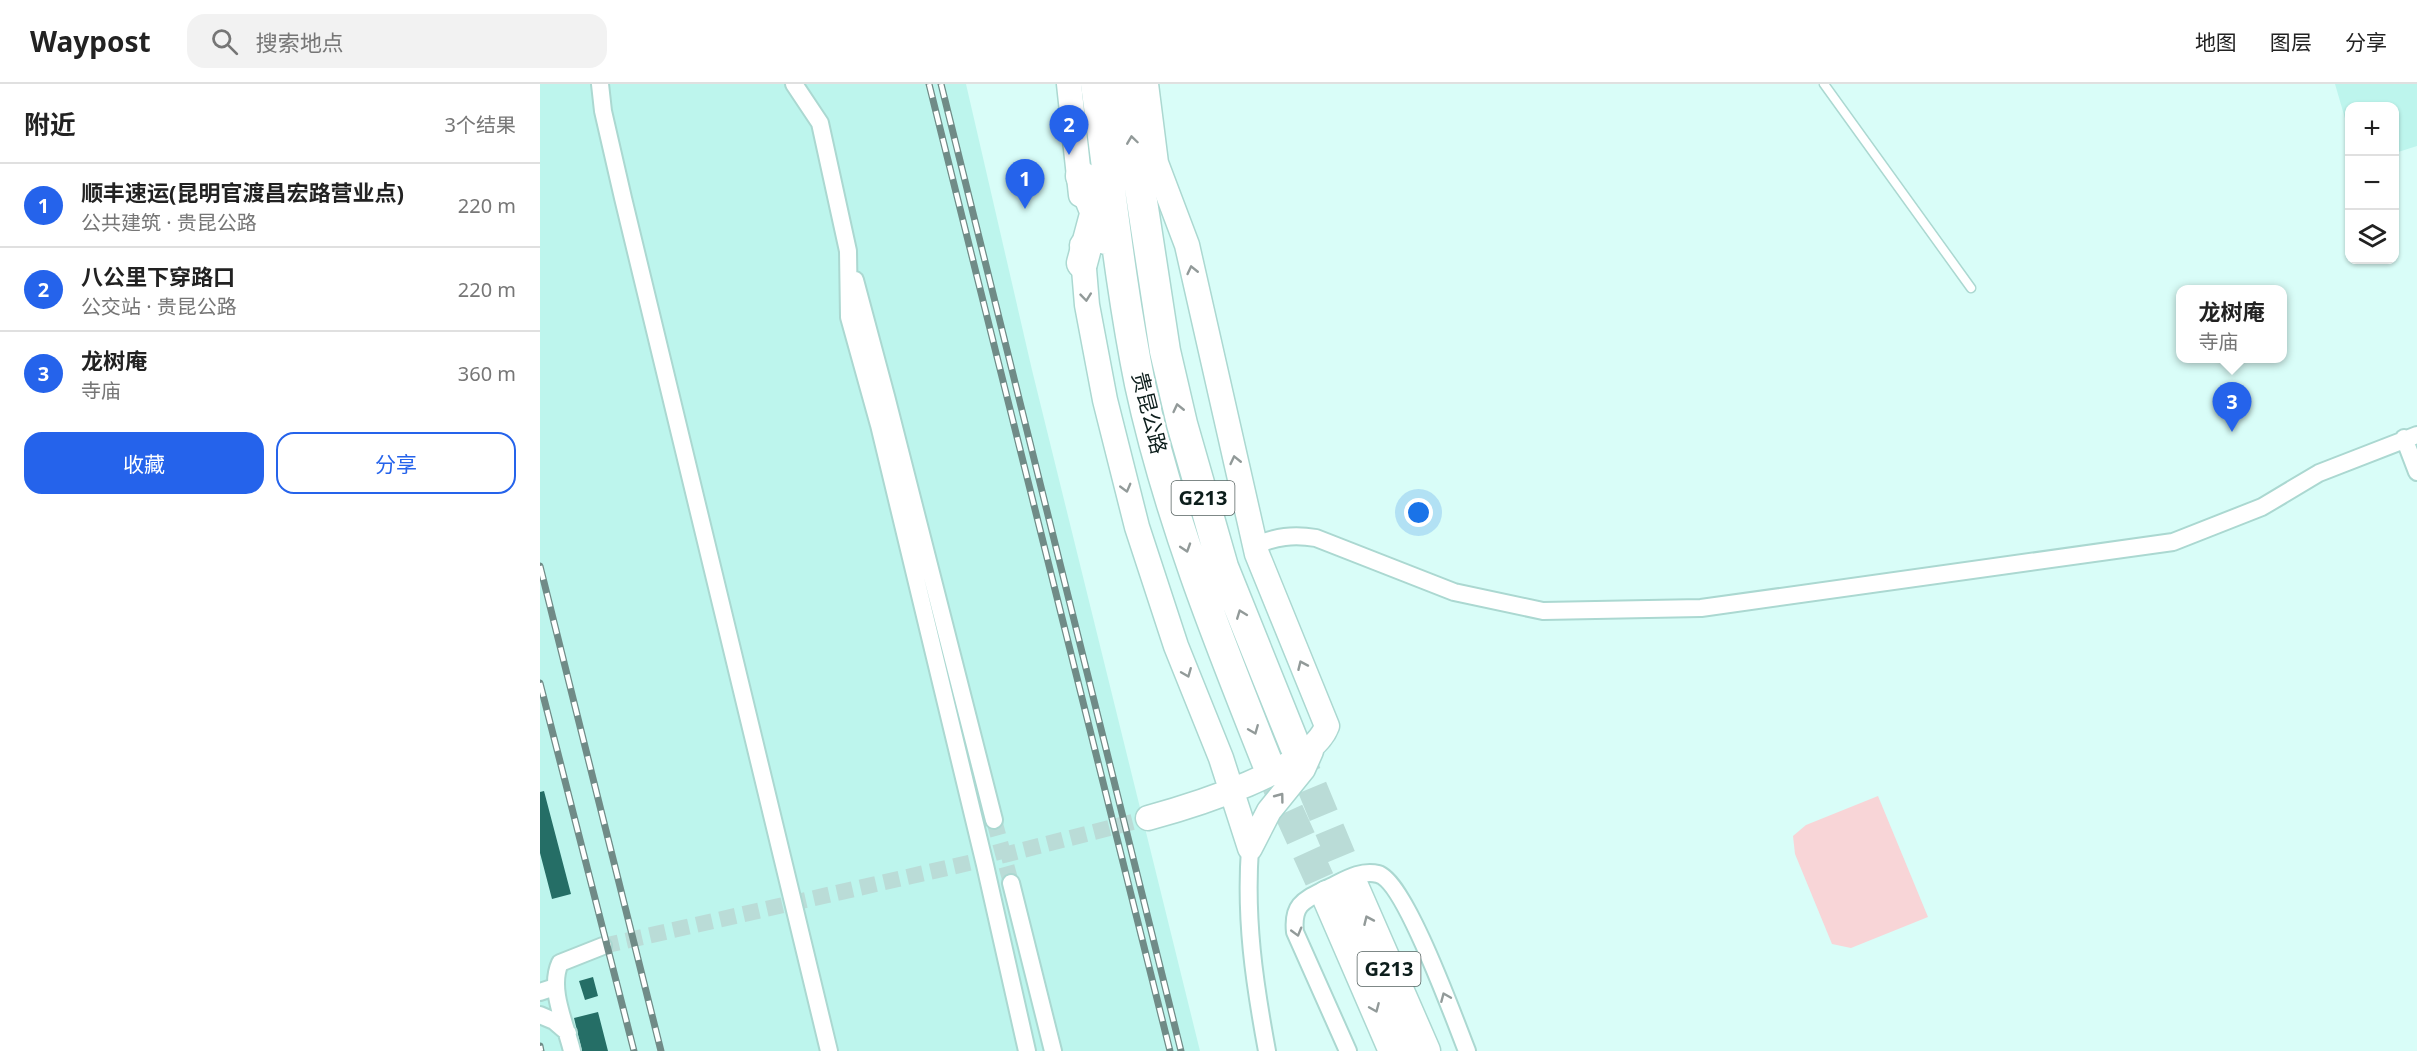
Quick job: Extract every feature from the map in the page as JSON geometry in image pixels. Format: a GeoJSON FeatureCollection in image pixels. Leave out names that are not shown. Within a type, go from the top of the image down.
{"type":"FeatureCollection","features":[{"type":"Feature","properties":{"kind":"highway","name":"贵昆公路"},"geometry":{"type":"LineString","coordinates":[[1096,84],[1140,385],[1173,507],[1216,632],[1267,762]]}},
{"type":"Feature","properties":{"kind":"highway","name":"贵昆公路"},"geometry":{"type":"LineString","coordinates":[[1124,84],[1165,351],[1182,424],[1223,567],[1304,747]]}},
{"type":"Feature","properties":{"kind":"highway"},"geometry":{"type":"LineString","coordinates":[[1082,263],[1096,213],[1107,160]]}},
{"type":"Feature","properties":{"kind":"highway"},"geometry":{"type":"LineString","coordinates":[[1146,239],[1156,163]]}},
{"type":"Feature","properties":{"kind":"highway"},"geometry":{"type":"LineString","coordinates":[[1080,176],[1124,287]]}},
{"type":"Feature","properties":{"kind":"highway","name":"G213"},"geometry":{"type":"LineString","coordinates":[[1394,1051],[1340,891],[1425,1051]]}},
{"type":"Feature","properties":{"kind":"street"},"geometry":{"type":"LineString","coordinates":[[600,84],[603,111],[626,210],[829,1051]]}},
{"type":"Feature","properties":{"kind":"street"},"geometry":{"type":"LineString","coordinates":[[794,84],[820,123],[849,253],[849,317],[879,397],[994,820]]}},
{"type":"Feature","properties":{"kind":"street"},"geometry":{"type":"LineString","coordinates":[[1069,84],[1080,176],[1082,263],[1087,305],[1105,400],[1137,527],[1176,646],[1221,758],[1250,848],[1248,919],[1254,985],[1266,1051]]}},
{"type":"Feature","properties":{"kind":"street"},"geometry":{"type":"LineString","coordinates":[[1146,84],[1156,163],[1187,246],[1255,545],[1299,659],[1326,718],[1324,734],[1231,792],[1149,818]]}},
{"type":"Feature","properties":{"kind":"street"},"geometry":{"type":"LineString","coordinates":[[879,397],[1027,1051]]}},
{"type":"Feature","properties":{"kind":"street"},"geometry":{"type":"LineString","coordinates":[[1255,545],[1280,536],[1295,535],[1316,538],[1454,592],[1543,611],[1701,608],[2173,542],[2262,507],[2319,473],[2410,436],[2417,472]]}},
{"type":"Feature","properties":{"kind":"street"},"geometry":{"type":"LineString","coordinates":[[1250,848],[1269,811],[1303,769],[1304,747]]}},
{"type":"Feature","properties":{"kind":"street"},"geometry":{"type":"LineString","coordinates":[[1348,1051],[1295,932],[1294,918],[1300,904],[1310,897],[1355,875],[1366,873],[1379,874],[1390,881],[1400,897],[1413,920],[1467,1051]]}},
{"type":"Feature","properties":{"kind":"street"},"geometry":{"type":"LineString","coordinates":[[1011,883],[1053,1051]]}},
{"type":"Feature","properties":{"kind":"street"},"geometry":{"type":"LineString","coordinates":[[572,1051],[568,1034],[548,989],[560,963],[603,946]]}},
{"type":"Feature","properties":{"kind":"street"},"geometry":{"type":"LineString","coordinates":[[540,1015],[554,1021],[568,1034]]}},
{"type":"Feature","properties":{"kind":"lane"},"geometry":{"type":"LineString","coordinates":[[1824,84],[1971,288]]}},
{"type":"Feature","properties":{"kind":"shaded area"},"geometry":{"type":"Polygon","coordinates":[[[540,84],[966,84],[1032,370],[1200,1051],[540,1051],[540,84]]]}},
{"type":"Feature","properties":{"kind":"shaded area"},"geometry":{"type":"Polygon","coordinates":[[[2335,84],[2417,84],[2417,146],[2399,152],[2399,102],[2345,102],[2345,118],[2335,84]]]}},
{"type":"Feature","properties":{"kind":"shaded area"},"geometry":{"type":"Polygon","coordinates":[[[1878,796],[1928,917],[1851,948],[1832,944],[1795,854],[1793,836],[1806,825],[1878,796]]]}},
{"type":"Feature","properties":{"kind":"building"},"geometry":{"type":"Polygon","coordinates":[[[544,791],[571,894],[552,899],[540,853],[540,792],[544,791]]]}},
{"type":"Feature","properties":{"kind":"building"},"geometry":{"type":"Polygon","coordinates":[[[593,977],[598,996],[585,1000],[579,981],[593,977]]]}},
{"type":"Feature","properties":{"kind":"building"},"geometry":{"type":"Polygon","coordinates":[[[598,1012],[608,1051],[582,1051],[574,1018],[598,1012]]]}},
{"type":"Feature","properties":{"kind":"tunnel"},"geometry":{"type":"LineString","coordinates":[[1295,746],[1353,886]]}},
{"type":"Feature","properties":{"kind":"tunnel"},"geometry":{"type":"LineString","coordinates":[[1270,770],[1327,896]]}},
{"type":"Feature","properties":{"kind":"tunnel"},"geometry":{"type":"LineString","coordinates":[[603,946],[1004,855],[1148,818]]}},
{"type":"Feature","properties":{"kind":"tunnel"},"geometry":{"type":"LineString","coordinates":[[994,820],[1011,883]]}},
{"type":"Feature","properties":{"kind":"railway"},"geometry":{"type":"LineString","coordinates":[[929,84],[1170,1051]]}},
{"type":"Feature","properties":{"kind":"railway"},"geometry":{"type":"LineString","coordinates":[[941,84],[1181,1051]]}},
{"type":"Feature","properties":{"kind":"railway"},"geometry":{"type":"LineString","coordinates":[[540,566],[661,1051]]}},
{"type":"Feature","properties":{"kind":"railway"},"geometry":{"type":"LineString","coordinates":[[540,683],[634,1051]]}},
{"type":"Feature","properties":{"kind":"railway"},"geometry":{"type":"LineString","coordinates":[[540,1046],[541,1051]]}},
{"type":"Feature","properties":{"kind":"place","name":"八公里下穿路口"},"geometry":{"type":"Point","coordinates":[1069,155]}},
{"type":"Feature","properties":{"kind":"place","name":"顺丰速运(昆明官渡昌宏路营业点)"},"geometry":{"type":"Point","coordinates":[1025,209]}},
{"type":"Feature","properties":{"kind":"place","name":"龙树庵"},"geometry":{"type":"Point","coordinates":[2232,432]}}]}
